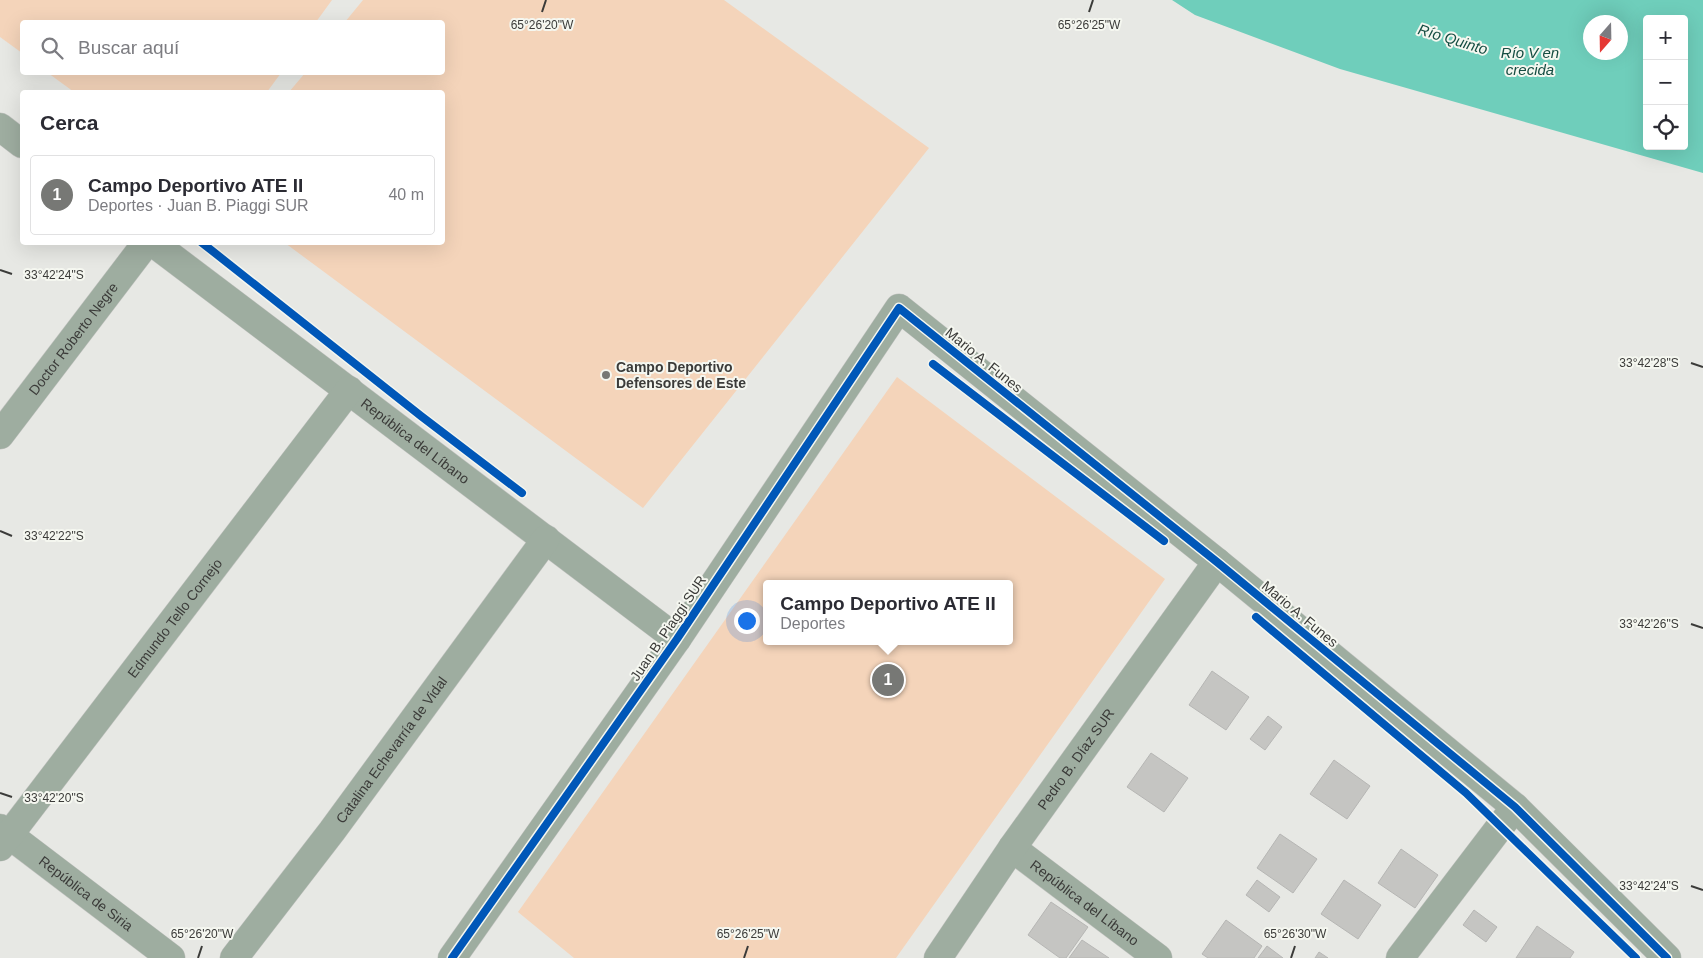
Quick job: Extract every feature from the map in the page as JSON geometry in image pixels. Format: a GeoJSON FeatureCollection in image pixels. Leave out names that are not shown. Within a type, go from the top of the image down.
{"type":"FeatureCollection","features":[{"type":"Feature","properties":{"kind":"street"},"geometry":{"type":"LineString","coordinates":[[0,127],[20,142]]}},
{"type":"Feature","properties":{"kind":"street","name":"Doctor Roberto Negre"},"geometry":{"type":"LineString","coordinates":[[0,435],[145,245]]}},
{"type":"Feature","properties":{"kind":"street","name":"República del Líbano"},"geometry":{"type":"LineString","coordinates":[[156,245],[677,639]]}},
{"type":"Feature","properties":{"kind":"street","name":"Mario A. Funes"},"geometry":{"type":"LineString","coordinates":[[899,308],[1217,562],[1515,807],[1667,958]]}},
{"type":"Feature","properties":{"kind":"street","name":"Juan B. Piaggi SUR"},"geometry":{"type":"LineString","coordinates":[[452,958],[677,639],[899,308]]}},
{"type":"Feature","properties":{"kind":"street","name":"Edmundo Tello Cornejo"},"geometry":{"type":"LineString","coordinates":[[3,836],[349,390]]}},
{"type":"Feature","properties":{"kind":"street","name":"Catalina Echevarría de Vidal"},"geometry":{"type":"LineString","coordinates":[[234,958],[332,831],[546,539]]}},
{"type":"Feature","properties":{"kind":"street","name":"Pedro B. Díaz SUR"},"geometry":{"type":"LineString","coordinates":[[938,958],[1012,848],[1217,562]]}},
{"type":"Feature","properties":{"kind":"street"},"geometry":{"type":"LineString","coordinates":[[1400,958],[1515,807]]}},
{"type":"Feature","properties":{"kind":"street","name":"República de Siria"},"geometry":{"type":"LineString","coordinates":[[3,836],[171,958]]}},
{"type":"Feature","properties":{"kind":"street","name":"República del Líbano"},"geometry":{"type":"LineString","coordinates":[[1012,848],[1158,958]]}},
{"type":"Feature","properties":{"kind":"shaded area"},"geometry":{"type":"Polygon","coordinates":[[[0,0],[332,0],[317,20],[20,20],[20,52],[0,37],[0,0]]]}},
{"type":"Feature","properties":{"kind":"shaded area","name":"Campo Deportivo Defensores de Este"},"geometry":{"type":"Polygon","coordinates":[[[363,0],[724,0],[929,148],[643,508],[288,245],[445,245],[445,90],[291,90],[303,75],[445,75],[445,20],[347,20],[363,0]]]}},
{"type":"Feature","properties":{"kind":"shaded area"},"geometry":{"type":"Polygon","coordinates":[[[51,75],[280,75],[268,90],[71,90],[51,75]]]}},
{"type":"Feature","properties":{"kind":"shaded area"},"geometry":{"type":"Polygon","coordinates":[[[897,377],[1165,579],[896,958],[574,958],[518,912],[897,377]]]}},
{"type":"Feature","properties":{"kind":"water","name":"Río V en crecida"},"geometry":{"type":"Polygon","coordinates":[[[1172,0],[1703,0],[1703,173],[1340,69],[1195,15],[1172,0]]]}},
{"type":"Feature","properties":{"kind":"building"},"geometry":{"type":"Polygon","coordinates":[[[1212,671],[1249,697],[1226,730],[1189,705],[1212,671]]]}},
{"type":"Feature","properties":{"kind":"building"},"geometry":{"type":"Polygon","coordinates":[[[1268,716],[1282,727],[1265,750],[1250,739],[1268,716]]]}},
{"type":"Feature","properties":{"kind":"building"},"geometry":{"type":"Polygon","coordinates":[[[1151,753],[1188,778],[1164,812],[1127,787],[1151,753]]]}},
{"type":"Feature","properties":{"kind":"building"},"geometry":{"type":"Polygon","coordinates":[[[1334,760],[1370,786],[1347,819],[1310,794],[1334,760]]]}},
{"type":"Feature","properties":{"kind":"building"},"geometry":{"type":"Polygon","coordinates":[[[1280,834],[1317,859],[1293,893],[1257,868],[1280,834]]]}},
{"type":"Feature","properties":{"kind":"building"},"geometry":{"type":"Polygon","coordinates":[[[1401,849],[1438,875],[1415,908],[1378,883],[1401,849]]]}},
{"type":"Feature","properties":{"kind":"building"},"geometry":{"type":"Polygon","coordinates":[[[1257,880],[1280,897],[1269,912],[1246,895],[1257,880]]]}},
{"type":"Feature","properties":{"kind":"building"},"geometry":{"type":"Polygon","coordinates":[[[1344,880],[1381,905],[1358,939],[1321,914],[1344,880]]]}},
{"type":"Feature","properties":{"kind":"building"},"geometry":{"type":"Polygon","coordinates":[[[1051,902],[1088,927],[1066,958],[1060,958],[1028,935],[1051,902]]]}},
{"type":"Feature","properties":{"kind":"building"},"geometry":{"type":"Polygon","coordinates":[[[1474,910],[1497,927],[1486,942],[1463,925],[1474,910]]]}},
{"type":"Feature","properties":{"kind":"building"},"geometry":{"type":"Polygon","coordinates":[[[1226,920],[1262,946],[1254,958],[1208,958],[1202,954],[1226,920]]]}},
{"type":"Feature","properties":{"kind":"building"},"geometry":{"type":"Polygon","coordinates":[[[1537,926],[1574,952],[1570,958],[1516,958],[1537,926]]]}},
{"type":"Feature","properties":{"kind":"building"},"geometry":{"type":"Polygon","coordinates":[[[1082,940],[1109,958],[1069,958],[1082,940]]]}},
{"type":"Feature","properties":{"kind":"building"},"geometry":{"type":"Polygon","coordinates":[[[1267,946],[1283,958],[1258,958],[1267,946]]]}},
{"type":"Feature","properties":{"kind":"building"},"geometry":{"type":"Polygon","coordinates":[[[1319,952],[1328,958],[1315,958],[1319,952]]]}},
{"type":"Feature","properties":{"kind":"cycle path"},"geometry":{"type":"LineString","coordinates":[[205,245],[421,416],[522,493]]}},
{"type":"Feature","properties":{"kind":"cycle path"},"geometry":{"type":"LineString","coordinates":[[452,958],[677,639],[899,308],[1217,562],[1515,807],[1667,958]]}},
{"type":"Feature","properties":{"kind":"cycle path"},"geometry":{"type":"LineString","coordinates":[[933,364],[1164,541]]}},
{"type":"Feature","properties":{"kind":"cycle path"},"geometry":{"type":"LineString","coordinates":[[1256,617],[1466,793],[1636,958]]}},
{"type":"Feature","properties":{"kind":"place","name":"Campo Deportivo Defensores de Este"},"geometry":{"type":"Point","coordinates":[606,375]}},
{"type":"Feature","properties":{"kind":"place","name":"Campo Deportivo ATE II"},"geometry":{"type":"Point","coordinates":[888,680]}},
{"type":"Feature","properties":{"kind":"water label","name":"Río Quinto"},"geometry":{"type":"Point","coordinates":[1453,39]}}]}
